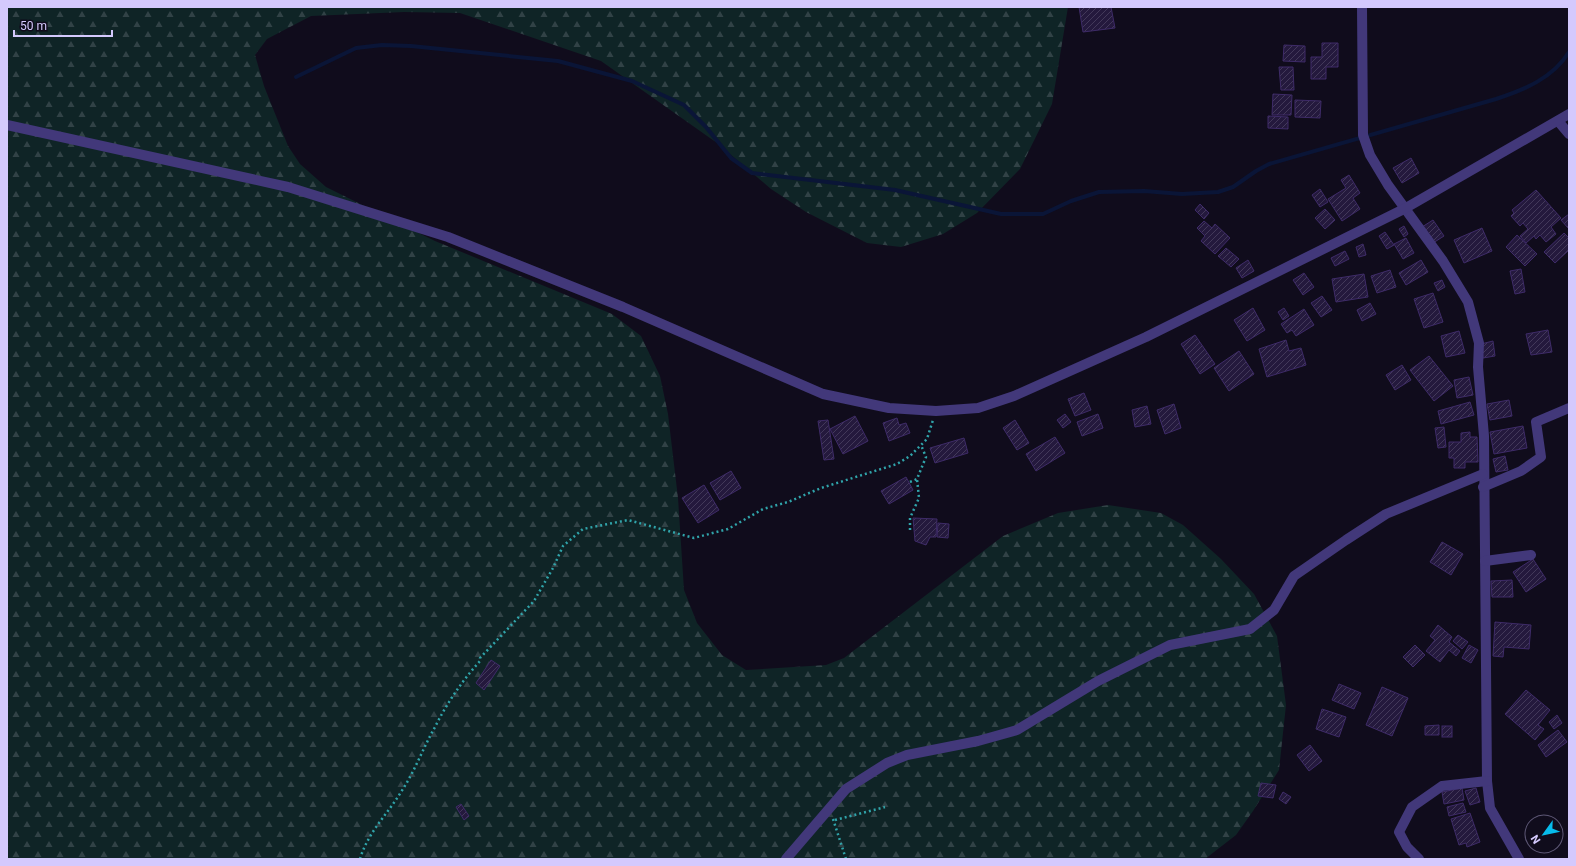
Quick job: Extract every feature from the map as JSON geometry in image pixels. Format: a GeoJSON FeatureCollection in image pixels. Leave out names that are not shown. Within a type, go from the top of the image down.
{"type":"FeatureCollection","features":[{"type":"Feature","properties":{"kind":"street"},"geometry":{"type":"LineString","coordinates":[[1362,7],[1363,135],[1370,154],[1404,209],[1443,261],[1468,302],[1479,343],[1478,367],[1484,436],[1483,474],[1487,781],[1490,808],[1519,859]]}},
{"type":"Feature","properties":{"kind":"street"},"geometry":{"type":"LineString","coordinates":[[7,125],[288,187],[448,237],[623,307],[823,394],[889,408],[936,411],[978,408],[1014,396],[1146,337],[1404,209],[1569,114]]}},
{"type":"Feature","properties":{"kind":"street"},"geometry":{"type":"LineString","coordinates":[[1558,120],[1569,134]]}},
{"type":"Feature","properties":{"kind":"street"},"geometry":{"type":"LineString","coordinates":[[1484,487],[1521,470],[1541,457],[1536,422],[1569,408]]}},
{"type":"Feature","properties":{"kind":"street"},"geometry":{"type":"LineString","coordinates":[[786,859],[846,789],[886,763],[907,755],[978,741],[1017,730],[1098,681],[1170,645],[1250,629],[1274,610],[1294,576],[1346,540],[1386,514],[1483,474]]}},
{"type":"Feature","properties":{"kind":"street"},"geometry":{"type":"LineString","coordinates":[[1485,561],[1531,555]]}},
{"type":"Feature","properties":{"kind":"street"},"geometry":{"type":"LineString","coordinates":[[1419,859],[1407,847],[1400,832],[1412,807],[1442,786],[1487,781]]}},
{"type":"Feature","properties":{"kind":"path"},"geometry":{"type":"LineString","coordinates":[[360,859],[364,843],[401,792],[421,758],[435,727],[462,682],[480,661],[480,658],[534,601],[553,568],[563,546],[583,529],[628,520],[694,538],[728,529],[763,509],[788,502],[820,488],[897,464],[910,456],[927,439],[936,411]]}},
{"type":"Feature","properties":{"kind":"path"},"geometry":{"type":"LineString","coordinates":[[910,530],[910,518],[919,498],[917,479],[926,457],[921,445]]}},
{"type":"Feature","properties":{"kind":"path"},"geometry":{"type":"LineString","coordinates":[[910,482],[917,479]]}},
{"type":"Feature","properties":{"kind":"path"},"geometry":{"type":"LineString","coordinates":[[834,820],[885,807]]}},
{"type":"Feature","properties":{"kind":"path"},"geometry":{"type":"LineString","coordinates":[[824,814],[834,820],[846,859]]}},
{"type":"Feature","properties":{"kind":"green space"},"geometry":{"type":"Polygon","coordinates":[[[7,7],[1068,7],[1052,104],[1020,169],[977,213],[943,234],[901,247],[867,243],[806,212],[771,189],[717,143],[601,61],[460,13],[404,12],[311,16],[267,39],[255,55],[264,86],[288,146],[300,164],[326,187],[435,241],[612,314],[641,336],[660,376],[668,414],[678,498],[684,590],[697,623],[722,655],[746,670],[826,665],[844,658],[1003,536],[1058,513],[1108,505],[1161,513],[1183,525],[1221,559],[1254,594],[1277,636],[1286,705],[1279,770],[1236,835],[1205,859],[7,859],[7,7]]]}},
{"type":"Feature","properties":{"kind":"building"},"geometry":{"type":"Polygon","coordinates":[[[1079,7],[1111,7],[1115,28],[1083,32],[1079,7]]]}},
{"type":"Feature","properties":{"kind":"building"},"geometry":{"type":"Polygon","coordinates":[[[1322,43],[1338,43],[1338,67],[1326,67],[1326,79],[1311,79],[1311,57],[1322,57],[1322,43]]]}},
{"type":"Feature","properties":{"kind":"building"},"geometry":{"type":"Polygon","coordinates":[[[1284,45],[1305,46],[1305,62],[1283,61],[1284,45]]]}},
{"type":"Feature","properties":{"kind":"building"},"geometry":{"type":"Polygon","coordinates":[[[1279,67],[1293,67],[1294,90],[1281,90],[1279,67]]]}},
{"type":"Feature","properties":{"kind":"building"},"geometry":{"type":"Polygon","coordinates":[[[1273,94],[1292,95],[1291,115],[1272,115],[1273,94]]]}},
{"type":"Feature","properties":{"kind":"building"},"geometry":{"type":"Polygon","coordinates":[[[1295,100],[1321,101],[1320,118],[1295,117],[1295,100]]]}},
{"type":"Feature","properties":{"kind":"building"},"geometry":{"type":"Polygon","coordinates":[[[1268,116],[1288,117],[1288,129],[1268,128],[1268,116]]]}},
{"type":"Feature","properties":{"kind":"building"},"geometry":{"type":"Polygon","coordinates":[[[1411,158],[1419,173],[1402,183],[1393,168],[1411,158]]]}},
{"type":"Feature","properties":{"kind":"building"},"geometry":{"type":"Polygon","coordinates":[[[1349,175],[1360,193],[1353,198],[1360,209],[1342,221],[1328,199],[1346,188],[1341,180],[1349,175]]]}},
{"type":"Feature","properties":{"kind":"building"},"geometry":{"type":"Polygon","coordinates":[[[1320,189],[1328,202],[1320,207],[1312,195],[1320,189]]]}},
{"type":"Feature","properties":{"kind":"building"},"geometry":{"type":"Polygon","coordinates":[[[1536,190],[1561,218],[1551,227],[1556,234],[1546,242],[1540,235],[1536,239],[1534,236],[1526,243],[1520,236],[1528,229],[1523,223],[1520,226],[1511,216],[1514,213],[1512,210],[1536,190]]]}},
{"type":"Feature","properties":{"kind":"building"},"geometry":{"type":"Polygon","coordinates":[[[1200,204],[1209,213],[1204,219],[1195,210],[1200,204]]]}},
{"type":"Feature","properties":{"kind":"building"},"geometry":{"type":"Polygon","coordinates":[[[1325,209],[1335,220],[1325,229],[1315,218],[1325,209]]]}},
{"type":"Feature","properties":{"kind":"building"},"geometry":{"type":"Polygon","coordinates":[[[1569,214],[1569,227],[1568,228],[1561,220],[1569,214]]]}},
{"type":"Feature","properties":{"kind":"building"},"geometry":{"type":"Polygon","coordinates":[[[1433,220],[1444,236],[1433,243],[1422,227],[1433,220]]]}},
{"type":"Feature","properties":{"kind":"building"},"geometry":{"type":"Polygon","coordinates":[[[1204,221],[1212,228],[1215,224],[1230,238],[1215,254],[1201,241],[1205,236],[1197,228],[1204,221]]]}},
{"type":"Feature","properties":{"kind":"building"},"geometry":{"type":"Polygon","coordinates":[[[1404,226],[1408,234],[1404,237],[1399,229],[1404,226]]]}},
{"type":"Feature","properties":{"kind":"building"},"geometry":{"type":"Polygon","coordinates":[[[1482,228],[1492,251],[1464,263],[1454,240],[1482,228]]]}},
{"type":"Feature","properties":{"kind":"building"},"geometry":{"type":"Polygon","coordinates":[[[1385,232],[1394,245],[1387,249],[1379,236],[1385,232]]]}},
{"type":"Feature","properties":{"kind":"building"},"geometry":{"type":"Polygon","coordinates":[[[1564,233],[1569,238],[1569,250],[1555,263],[1544,252],[1564,233]]]}},
{"type":"Feature","properties":{"kind":"building"},"geometry":{"type":"Polygon","coordinates":[[[1517,235],[1537,254],[1525,266],[1506,247],[1517,235]]]}},
{"type":"Feature","properties":{"kind":"building"},"geometry":{"type":"Polygon","coordinates":[[[1406,238],[1414,253],[1403,259],[1394,244],[1406,238]]]}},
{"type":"Feature","properties":{"kind":"building"},"geometry":{"type":"Polygon","coordinates":[[[1363,244],[1366,255],[1359,257],[1356,247],[1363,244]]]}},
{"type":"Feature","properties":{"kind":"building"},"geometry":{"type":"Polygon","coordinates":[[[1226,248],[1239,259],[1231,267],[1218,256],[1226,248]]]}},
{"type":"Feature","properties":{"kind":"building"},"geometry":{"type":"Polygon","coordinates":[[[1345,251],[1349,259],[1335,266],[1331,258],[1345,251]]]}},
{"type":"Feature","properties":{"kind":"building"},"geometry":{"type":"Polygon","coordinates":[[[1248,260],[1254,271],[1242,278],[1236,268],[1248,260]]]}},
{"type":"Feature","properties":{"kind":"building"},"geometry":{"type":"Polygon","coordinates":[[[1421,260],[1428,272],[1406,285],[1399,273],[1421,260]]]}},
{"type":"Feature","properties":{"kind":"building"},"geometry":{"type":"Polygon","coordinates":[[[1521,269],[1525,292],[1515,294],[1510,271],[1521,269]]]}},
{"type":"Feature","properties":{"kind":"building"},"geometry":{"type":"Polygon","coordinates":[[[1390,270],[1396,287],[1377,293],[1371,276],[1390,270]]]}},
{"type":"Feature","properties":{"kind":"building"},"geometry":{"type":"Polygon","coordinates":[[[1304,273],[1314,287],[1303,295],[1293,280],[1304,273]]]}},
{"type":"Feature","properties":{"kind":"building"},"geometry":{"type":"Polygon","coordinates":[[[1364,274],[1368,297],[1336,302],[1332,279],[1364,274]]]}},
{"type":"Feature","properties":{"kind":"building"},"geometry":{"type":"Polygon","coordinates":[[[1442,280],[1445,287],[1438,291],[1434,283],[1442,280]]]}},
{"type":"Feature","properties":{"kind":"building"},"geometry":{"type":"Polygon","coordinates":[[[1433,293],[1443,322],[1424,328],[1414,299],[1433,293]]]}},
{"type":"Feature","properties":{"kind":"building"},"geometry":{"type":"Polygon","coordinates":[[[1322,296],[1332,310],[1321,317],[1311,303],[1322,296]]]}},
{"type":"Feature","properties":{"kind":"building"},"geometry":{"type":"Polygon","coordinates":[[[1370,303],[1376,314],[1362,321],[1357,310],[1370,303]]]}},
{"type":"Feature","properties":{"kind":"building"},"geometry":{"type":"Polygon","coordinates":[[[1253,308],[1265,330],[1247,341],[1234,320],[1253,308]]]}},
{"type":"Feature","properties":{"kind":"building"},"geometry":{"type":"Polygon","coordinates":[[[1284,308],[1289,316],[1283,320],[1278,312],[1284,308]]]}},
{"type":"Feature","properties":{"kind":"building"},"geometry":{"type":"Polygon","coordinates":[[[1304,309],[1314,325],[1296,336],[1292,330],[1287,333],[1281,324],[1304,309]]]}},
{"type":"Feature","properties":{"kind":"building"},"geometry":{"type":"Polygon","coordinates":[[[1548,330],[1552,352],[1531,355],[1526,334],[1548,330]]]}},
{"type":"Feature","properties":{"kind":"building"},"geometry":{"type":"Polygon","coordinates":[[[1459,331],[1465,353],[1446,357],[1441,336],[1459,331]]]}},
{"type":"Feature","properties":{"kind":"building"},"geometry":{"type":"Polygon","coordinates":[[[1195,335],[1215,364],[1200,374],[1181,344],[1195,335]]]}},
{"type":"Feature","properties":{"kind":"building"},"geometry":{"type":"Polygon","coordinates":[[[1286,340],[1289,351],[1301,348],[1306,365],[1267,377],[1259,349],[1286,340]]]}},
{"type":"Feature","properties":{"kind":"building"},"geometry":{"type":"Polygon","coordinates":[[[1493,341],[1495,356],[1483,358],[1481,344],[1493,341]]]}},
{"type":"Feature","properties":{"kind":"building"},"geometry":{"type":"Polygon","coordinates":[[[1239,351],[1254,374],[1229,391],[1214,368],[1239,351]]]}},
{"type":"Feature","properties":{"kind":"building"},"geometry":{"type":"Polygon","coordinates":[[[1429,356],[1453,386],[1434,401],[1410,370],[1429,356]]]}},
{"type":"Feature","properties":{"kind":"building"},"geometry":{"type":"Polygon","coordinates":[[[1402,365],[1411,380],[1395,390],[1386,375],[1402,365]]]}},
{"type":"Feature","properties":{"kind":"building"},"geometry":{"type":"Polygon","coordinates":[[[1469,377],[1473,395],[1457,398],[1454,380],[1469,377]]]}},
{"type":"Feature","properties":{"kind":"building"},"geometry":{"type":"Polygon","coordinates":[[[1084,393],[1091,410],[1075,416],[1068,399],[1084,393]]]}},
{"type":"Feature","properties":{"kind":"building"},"geometry":{"type":"Polygon","coordinates":[[[1509,400],[1512,416],[1490,420],[1487,404],[1509,400]]]}},
{"type":"Feature","properties":{"kind":"building"},"geometry":{"type":"Polygon","coordinates":[[[1470,402],[1474,415],[1441,424],[1438,411],[1470,402]]]}},
{"type":"Feature","properties":{"kind":"building"},"geometry":{"type":"Polygon","coordinates":[[[1174,404],[1181,428],[1165,434],[1157,410],[1174,404]]]}},
{"type":"Feature","properties":{"kind":"building"},"geometry":{"type":"Polygon","coordinates":[[[1147,406],[1151,424],[1135,427],[1132,410],[1147,406]]]}},
{"type":"Feature","properties":{"kind":"building"},"geometry":{"type":"Polygon","coordinates":[[[1065,414],[1071,422],[1063,428],[1057,420],[1065,414]]]}},
{"type":"Feature","properties":{"kind":"building"},"geometry":{"type":"Polygon","coordinates":[[[1098,414],[1103,428],[1082,436],[1077,422],[1098,414]]]}},
{"type":"Feature","properties":{"kind":"building"},"geometry":{"type":"Polygon","coordinates":[[[855,416],[868,441],[843,454],[830,429],[855,416]]]}},
{"type":"Feature","properties":{"kind":"building"},"geometry":{"type":"Polygon","coordinates":[[[897,418],[899,425],[906,423],[910,433],[889,441],[883,423],[897,418]]]}},
{"type":"Feature","properties":{"kind":"building"},"geometry":{"type":"Polygon","coordinates":[[[828,420],[834,459],[824,460],[818,421],[828,420]]]}},
{"type":"Feature","properties":{"kind":"building"},"geometry":{"type":"Polygon","coordinates":[[[1015,420],[1029,443],[1017,450],[1003,428],[1015,420]]]}},
{"type":"Feature","properties":{"kind":"building"},"geometry":{"type":"Polygon","coordinates":[[[1523,426],[1527,448],[1494,454],[1490,432],[1523,426]]]}},
{"type":"Feature","properties":{"kind":"building"},"geometry":{"type":"Polygon","coordinates":[[[1444,427],[1446,447],[1438,448],[1435,428],[1444,427]]]}},
{"type":"Feature","properties":{"kind":"building"},"geometry":{"type":"Polygon","coordinates":[[[1470,432],[1470,437],[1477,437],[1478,462],[1465,462],[1465,468],[1454,468],[1454,458],[1449,458],[1449,442],[1461,442],[1461,433],[1470,432]]]}},
{"type":"Feature","properties":{"kind":"building"},"geometry":{"type":"Polygon","coordinates":[[[1055,437],[1065,453],[1036,471],[1026,454],[1055,437]]]}},
{"type":"Feature","properties":{"kind":"building"},"geometry":{"type":"Polygon","coordinates":[[[964,438],[968,453],[935,463],[930,448],[964,438]]]}},
{"type":"Feature","properties":{"kind":"building"},"geometry":{"type":"Polygon","coordinates":[[[1505,456],[1508,470],[1496,472],[1493,459],[1505,456]]]}},
{"type":"Feature","properties":{"kind":"building"},"geometry":{"type":"Polygon","coordinates":[[[731,471],[741,488],[720,500],[710,483],[731,471]]]}},
{"type":"Feature","properties":{"kind":"building"},"geometry":{"type":"Polygon","coordinates":[[[906,477],[913,490],[889,504],[881,491],[906,477]]]}},
{"type":"Feature","properties":{"kind":"building"},"geometry":{"type":"Polygon","coordinates":[[[704,485],[719,510],[698,523],[682,498],[704,485]]]}},
{"type":"Feature","properties":{"kind":"building"},"geometry":{"type":"Polygon","coordinates":[[[913,518],[937,519],[936,537],[930,537],[926,545],[915,541],[913,518]]]}},
{"type":"Feature","properties":{"kind":"building"},"geometry":{"type":"Polygon","coordinates":[[[938,523],[949,524],[948,538],[937,537],[938,523]]]}},
{"type":"Feature","properties":{"kind":"building"},"geometry":{"type":"Polygon","coordinates":[[[1442,542],[1463,554],[1451,575],[1430,562],[1442,542]]]}},
{"type":"Feature","properties":{"kind":"building"},"geometry":{"type":"Polygon","coordinates":[[[1533,559],[1546,579],[1526,592],[1513,572],[1533,559]]]}},
{"type":"Feature","properties":{"kind":"building"},"geometry":{"type":"Polygon","coordinates":[[[1512,580],[1513,597],[1492,597],[1491,581],[1512,580]]]}},
{"type":"Feature","properties":{"kind":"building"},"geometry":{"type":"Polygon","coordinates":[[[1495,622],[1531,625],[1529,649],[1504,647],[1503,657],[1493,656],[1495,622]]]}},
{"type":"Feature","properties":{"kind":"building"},"geometry":{"type":"Polygon","coordinates":[[[1438,625],[1452,637],[1449,642],[1460,651],[1456,656],[1449,650],[1440,662],[1426,651],[1435,640],[1430,636],[1438,625]]]}},
{"type":"Feature","properties":{"kind":"building"},"geometry":{"type":"Polygon","coordinates":[[[1458,635],[1468,642],[1462,649],[1453,641],[1458,635]]]}},
{"type":"Feature","properties":{"kind":"building"},"geometry":{"type":"Polygon","coordinates":[[[1415,645],[1425,655],[1413,667],[1403,657],[1415,645]]]}},
{"type":"Feature","properties":{"kind":"building"},"geometry":{"type":"Polygon","coordinates":[[[1469,645],[1478,650],[1471,663],[1462,658],[1469,645]]]}},
{"type":"Feature","properties":{"kind":"building"},"geometry":{"type":"Polygon","coordinates":[[[491,660],[500,666],[484,690],[476,683],[491,660]]]}},
{"type":"Feature","properties":{"kind":"building"},"geometry":{"type":"Polygon","coordinates":[[[1339,684],[1361,693],[1354,709],[1332,700],[1339,684]]]}},
{"type":"Feature","properties":{"kind":"building"},"geometry":{"type":"Polygon","coordinates":[[[1382,687],[1408,698],[1392,736],[1366,725],[1382,687]]]}},
{"type":"Feature","properties":{"kind":"building"},"geometry":{"type":"Polygon","coordinates":[[[1526,690],[1550,710],[1538,725],[1544,729],[1535,740],[1505,714],[1526,690]]]}},
{"type":"Feature","properties":{"kind":"building"},"geometry":{"type":"Polygon","coordinates":[[[1322,709],[1346,717],[1339,737],[1316,729],[1322,709]]]}},
{"type":"Feature","properties":{"kind":"building"},"geometry":{"type":"Polygon","coordinates":[[[1557,715],[1562,723],[1554,729],[1549,722],[1557,715]]]}},
{"type":"Feature","properties":{"kind":"building"},"geometry":{"type":"Polygon","coordinates":[[[1439,725],[1439,735],[1425,735],[1425,726],[1439,725]]]}},
{"type":"Feature","properties":{"kind":"building"},"geometry":{"type":"Polygon","coordinates":[[[1442,726],[1452,726],[1452,737],[1442,737],[1442,726]]]}},
{"type":"Feature","properties":{"kind":"building"},"geometry":{"type":"Polygon","coordinates":[[[1558,730],[1567,742],[1546,757],[1538,745],[1558,730]]]}},
{"type":"Feature","properties":{"kind":"building"},"geometry":{"type":"Polygon","coordinates":[[[1310,745],[1322,761],[1309,771],[1297,755],[1310,745]]]}},
{"type":"Feature","properties":{"kind":"building"},"geometry":{"type":"Polygon","coordinates":[[[1261,783],[1276,785],[1273,798],[1258,796],[1261,783]]]}},
{"type":"Feature","properties":{"kind":"building"},"geometry":{"type":"Polygon","coordinates":[[[1462,788],[1464,800],[1444,804],[1442,792],[1462,788]]]}},
{"type":"Feature","properties":{"kind":"building"},"geometry":{"type":"Polygon","coordinates":[[[1476,788],[1480,802],[1470,805],[1465,791],[1476,788]]]}},
{"type":"Feature","properties":{"kind":"building"},"geometry":{"type":"Polygon","coordinates":[[[1283,792],[1291,797],[1286,804],[1279,799],[1283,792]]]}},
{"type":"Feature","properties":{"kind":"building"},"geometry":{"type":"Polygon","coordinates":[[[1463,803],[1466,812],[1449,816],[1447,807],[1463,803]]]}},
{"type":"Feature","properties":{"kind":"building"},"geometry":{"type":"Polygon","coordinates":[[[461,804],[469,816],[464,820],[456,807],[461,804]]]}},
{"type":"Feature","properties":{"kind":"building"},"geometry":{"type":"Polygon","coordinates":[[[1470,813],[1480,842],[1467,847],[1466,843],[1459,845],[1451,819],[1470,813]]]}},
{"type":"Feature","properties":{"kind":"waterway"},"geometry":{"type":"LineString","coordinates":[[296,77],[356,48],[382,45],[411,46],[558,61],[632,81],[684,105],[706,127],[731,158],[752,173],[895,190],[1001,214],[1043,214],[1071,201],[1099,192],[1144,191],[1182,194],[1218,192],[1233,187],[1269,164],[1517,92],[1546,76],[1555,69],[1569,52]]}}]}
